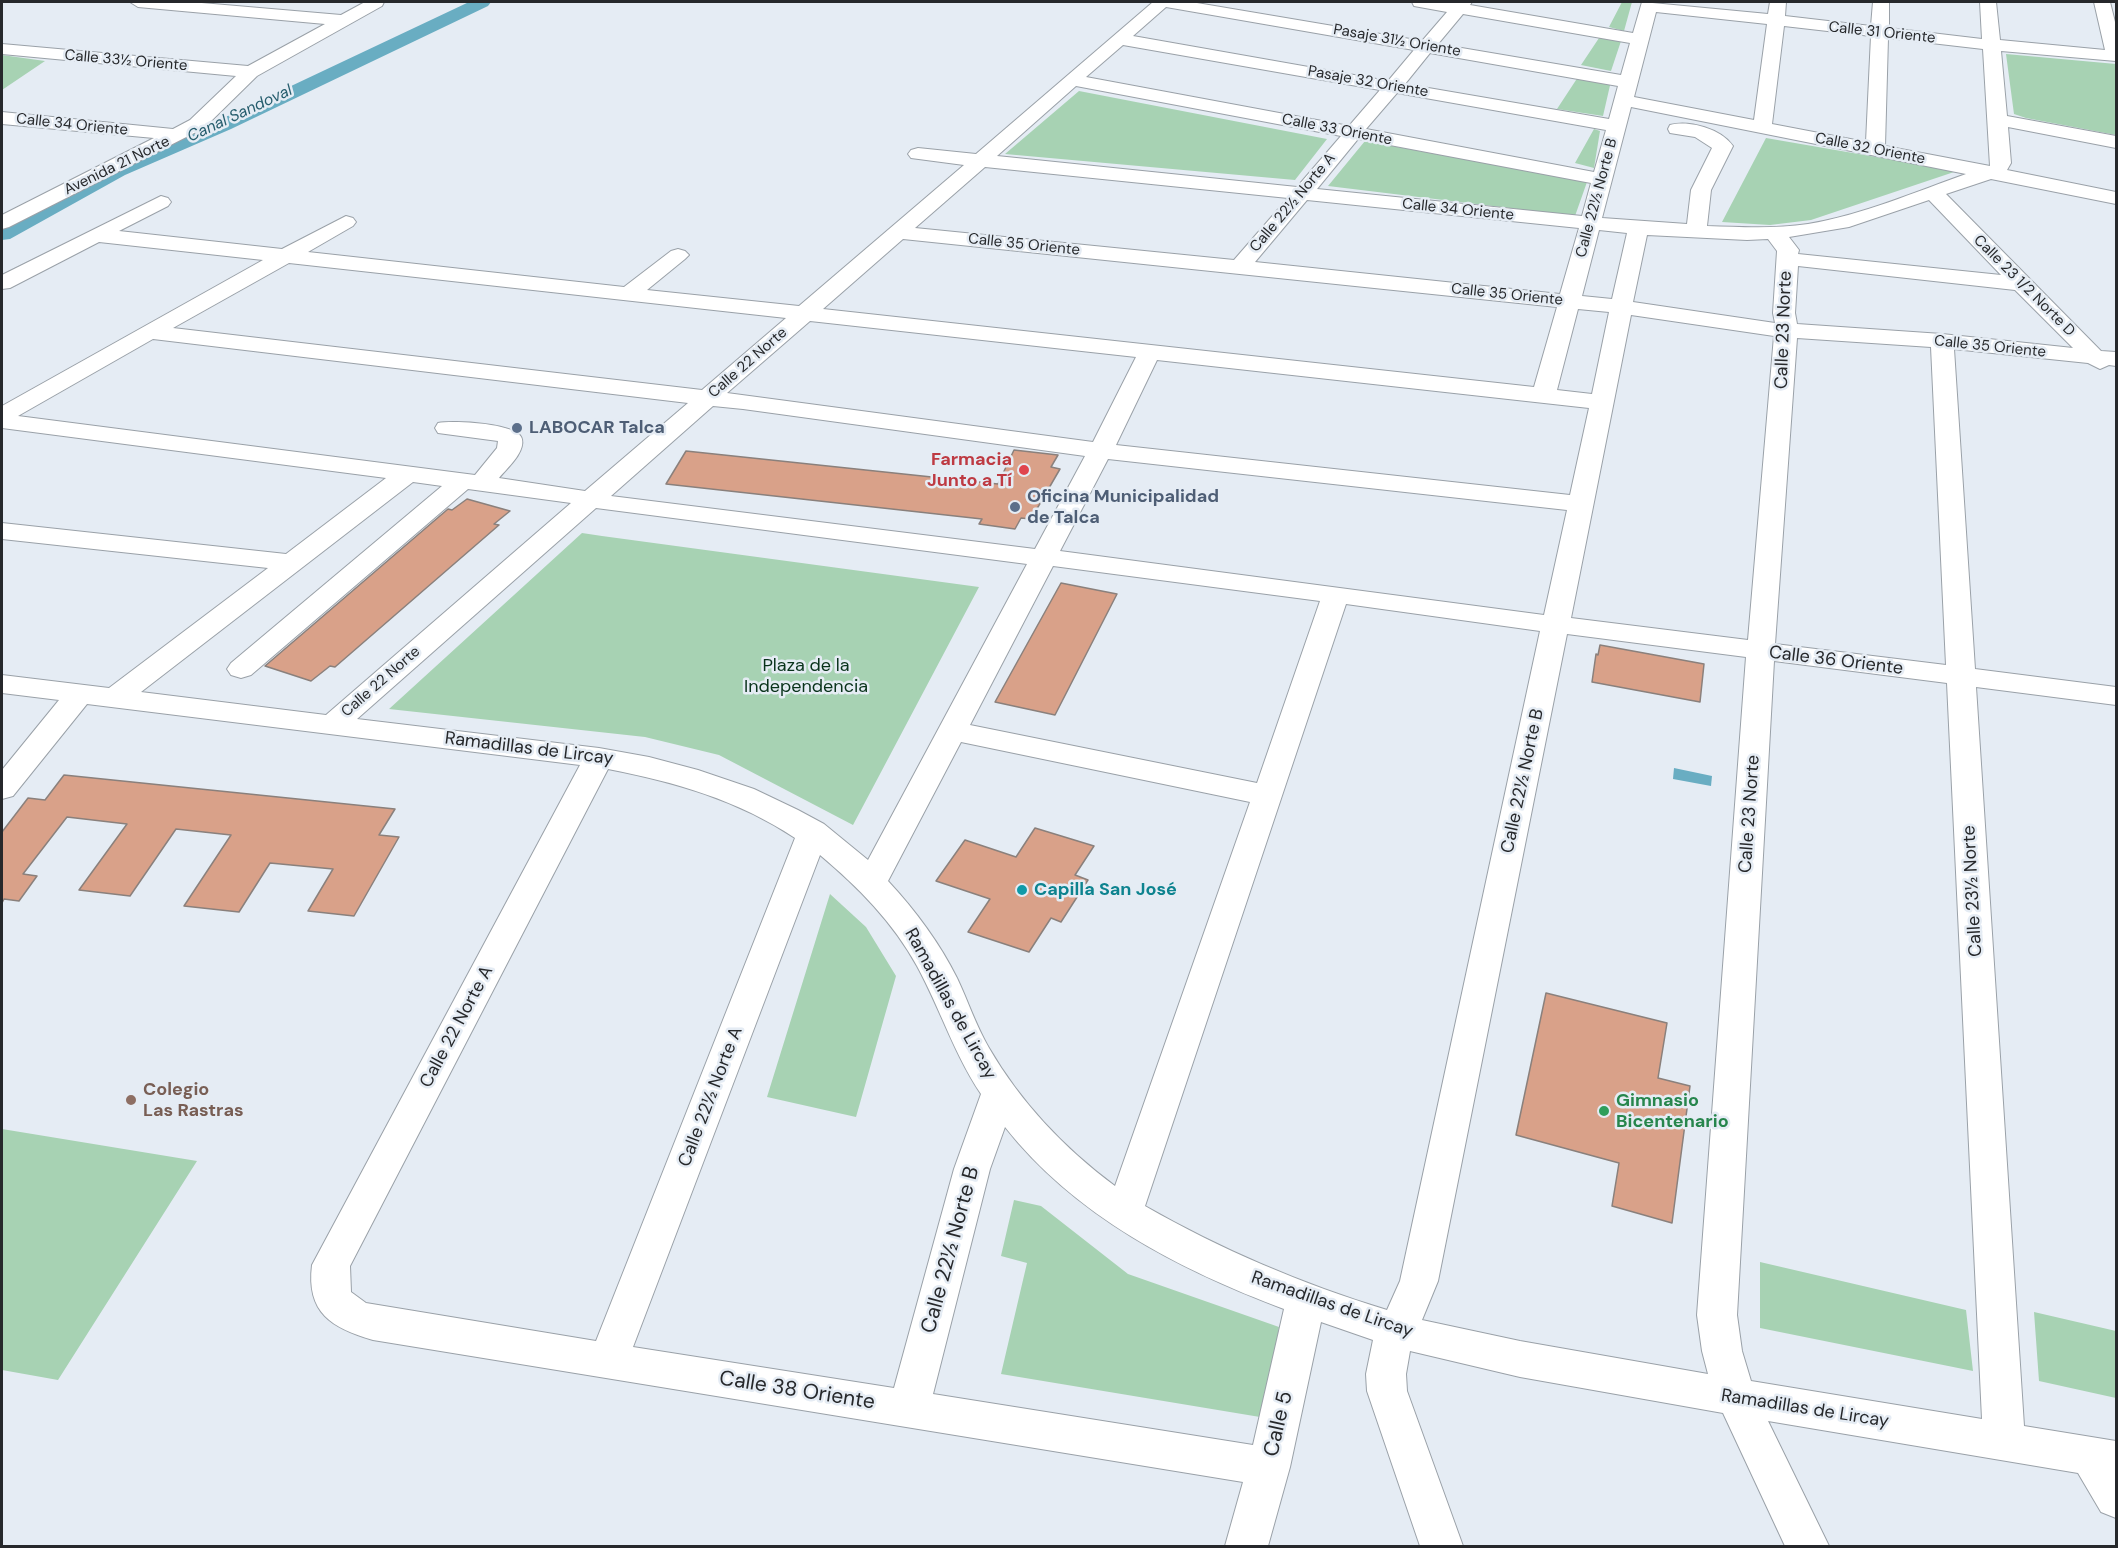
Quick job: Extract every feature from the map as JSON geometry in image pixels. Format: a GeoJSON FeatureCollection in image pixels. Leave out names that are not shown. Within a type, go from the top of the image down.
{"type":"FeatureCollection","features":[{"type":"Feature","properties":{"kind":"street"},"geometry":{"type":"LineString","coordinates":[[139,2],[342,20]]}},
{"type":"Feature","properties":{"kind":"street","name":"Avenida 21 Norte"},"geometry":{"type":"LineString","coordinates":[[2,223],[197,124],[251,72],[376,2]]}},
{"type":"Feature","properties":{"kind":"street","name":"Calle 22 Norte"},"geometry":{"type":"LineString","coordinates":[[333,724],[1164,2]]}},
{"type":"Feature","properties":{"kind":"street","name":"Pasaje 31½ Oriente"},"geometry":{"type":"LineString","coordinates":[[1164,2],[1426,46],[1625,91]]}},
{"type":"Feature","properties":{"kind":"street"},"geometry":{"type":"LineString","coordinates":[[1420,2],[1461,5],[1640,39]]}},
{"type":"Feature","properties":{"kind":"street"},"geometry":{"type":"LineString","coordinates":[[1762,128],[1778,2]]}},
{"type":"Feature","properties":{"kind":"street"},"geometry":{"type":"LineString","coordinates":[[1875,150],[1881,2]]}},
{"type":"Feature","properties":{"kind":"street"},"geometry":{"type":"LineString","coordinates":[[1988,2],[2001,163],[1998,170],[1992,173]]}},
{"type":"Feature","properties":{"kind":"street"},"geometry":{"type":"LineString","coordinates":[[2102,2],[2116,56]]}},
{"type":"Feature","properties":{"kind":"street","name":"Calle 31 Oriente"},"geometry":{"type":"LineString","coordinates":[[1649,4],[1880,33],[2116,56]]}},
{"type":"Feature","properties":{"kind":"street","name":"Calle 22½ Norte B"},"geometry":{"type":"LineString","coordinates":[[1544,395],[1649,4]]}},
{"type":"Feature","properties":{"kind":"street","name":"Calle 22½ Norte A"},"geometry":{"type":"LineString","coordinates":[[1240,267],[1461,5]]}},
{"type":"Feature","properties":{"kind":"street","name":"Pasaje 32 Oriente"},"geometry":{"type":"LineString","coordinates":[[1119,39],[1617,123],[1700,132],[1712,137],[1723,146],[1701,189],[1696,232]]}},
{"type":"Feature","properties":{"kind":"street","name":"Calle 33½ Oriente"},"geometry":{"type":"LineString","coordinates":[[2,49],[251,72]]}},
{"type":"Feature","properties":{"kind":"street","name":"Calle 33 Oriente"},"geometry":{"type":"LineString","coordinates":[[1072,80],[1602,179]]}},
{"type":"Feature","properties":{"kind":"street","name":"Calle 32 Oriente"},"geometry":{"type":"LineString","coordinates":[[1625,91],[1762,128],[2116,198]]}},
{"type":"Feature","properties":{"kind":"street","name":"Calle 34 Oriente"},"geometry":{"type":"LineString","coordinates":[[2,118],[178,135]]}},
{"type":"Feature","properties":{"kind":"street"},"geometry":{"type":"LineString","coordinates":[[1998,120],[2116,142]]}},
{"type":"Feature","properties":{"kind":"street","name":"Calle 34 Oriente"},"geometry":{"type":"LineString","coordinates":[[918,154],[978,162],[1696,232],[1774,233],[1842,223],[1992,173]]}},
{"type":"Feature","properties":{"kind":"street","name":"Calle 23 1/2 Norte D"},"geometry":{"type":"LineString","coordinates":[[1933,193],[2020,284],[2106,358],[2116,379]]}},
{"type":"Feature","properties":{"kind":"street"},"geometry":{"type":"LineString","coordinates":[[13,198],[45,202]]}},
{"type":"Feature","properties":{"kind":"street"},"geometry":{"type":"LineString","coordinates":[[2,283],[161,202]]}},
{"type":"Feature","properties":{"kind":"street"},"geometry":{"type":"LineString","coordinates":[[2,415],[346,222]]}},
{"type":"Feature","properties":{"kind":"street","name":"Calle 22½ Norte B"},"geometry":{"type":"LineString","coordinates":[[1398,1331],[1419,1281],[1638,228]]}},
{"type":"Feature","properties":{"kind":"street","name":"Calle 35 Oriente"},"geometry":{"type":"LineString","coordinates":[[898,232],[1569,301],[1786,331],[1942,341],[2106,358]]}},
{"type":"Feature","properties":{"kind":"street","name":"Calle 23 Norte"},"geometry":{"type":"LineString","coordinates":[[1774,233],[1786,246],[1784,313],[1786,331],[1761,651],[1717,1291],[1719,1341],[1725,1369],[1736,1398],[1808,1546]]}},
{"type":"Feature","properties":{"kind":"street"},"geometry":{"type":"LineString","coordinates":[[97,235],[1602,402]]}},
{"type":"Feature","properties":{"kind":"street"},"geometry":{"type":"LineString","coordinates":[[628,294],[678,255]]}},
{"type":"Feature","properties":{"kind":"street"},"geometry":{"type":"LineString","coordinates":[[1787,259],[2020,284]]}},
{"type":"Feature","properties":{"kind":"street"},"geometry":{"type":"LineString","coordinates":[[148,332],[708,398],[1147,457],[1581,504]]}},
{"type":"Feature","properties":{"kind":"street","name":"Calle 23½ Norte"},"geometry":{"type":"LineString","coordinates":[[1942,341],[2004,1441]]}},
{"type":"Feature","properties":{"kind":"street"},"geometry":{"type":"LineString","coordinates":[[872,882],[1139,377],[1149,352]]}},
{"type":"Feature","properties":{"kind":"street","name":"Calle 36 Oriente"},"geometry":{"type":"LineString","coordinates":[[2,421],[409,473],[625,506],[1093,562],[2116,696]]}},
{"type":"Feature","properties":{"kind":"street"},"geometry":{"type":"LineString","coordinates":[[241,669],[473,482],[509,449],[510,438],[499,433],[447,428]]}},
{"type":"Feature","properties":{"kind":"street"},"geometry":{"type":"LineString","coordinates":[[115,698],[409,473]]}},
{"type":"Feature","properties":{"kind":"street"},"geometry":{"type":"LineString","coordinates":[[2,531],[292,563]]}},
{"type":"Feature","properties":{"kind":"street"},"geometry":{"type":"LineString","coordinates":[[1125,1213],[1336,595]]}},
{"type":"Feature","properties":{"kind":"street","name":"Ramadillas de Lircay"},"geometry":{"type":"LineString","coordinates":[[2,684],[599,758],[669,770],[703,780],[762,804],[813,832],[872,882],[912,930],[929,958],[976,1056],[999,1093],[1024,1125],[1087,1185],[1125,1213],[1213,1261],[1306,1300],[1398,1331],[1484,1352],[1736,1398],[2104,1458]]}},
{"type":"Feature","properties":{"kind":"street"},"geometry":{"type":"LineString","coordinates":[[2,789],[81,694]]}},
{"type":"Feature","properties":{"kind":"street"},"geometry":{"type":"LineString","coordinates":[[952,731],[1267,795]]}},
{"type":"Feature","properties":{"kind":"street","name":"Calle 22 Norte A"},"geometry":{"type":"LineString","coordinates":[[333,1300],[329,1289],[331,1265],[599,758]]}},
{"type":"Feature","properties":{"kind":"street","name":"Calle 22½ Norte A"},"geometry":{"type":"LineString","coordinates":[[609,1361],[813,832]]}},
{"type":"Feature","properties":{"kind":"street","name":"Calle 22½ Norte B"},"geometry":{"type":"LineString","coordinates":[[909,1409],[972,1169],[999,1093]]}},
{"type":"Feature","properties":{"kind":"street","name":"Calle 38 Oriente"},"geometry":{"type":"LineString","coordinates":[[333,1300],[342,1311],[356,1319],[373,1323],[1269,1467]]}},
{"type":"Feature","properties":{"kind":"street","name":"Calle 5"},"geometry":{"type":"LineString","coordinates":[[1246,1546],[1269,1467],[1306,1300]]}},
{"type":"Feature","properties":{"kind":"street"},"geometry":{"type":"LineString","coordinates":[[1398,1331],[1387,1358],[1387,1391],[1441,1546]]}},
{"type":"Feature","properties":{"kind":"street"},"geometry":{"type":"LineString","coordinates":[[2104,1458],[2116,1498]]}},
{"type":"Feature","properties":{"kind":"green space"},"geometry":{"type":"Polygon","coordinates":[[[1622,2],[1632,2],[1624,31],[1609,27],[1622,2]]]}},
{"type":"Feature","properties":{"kind":"green space"},"geometry":{"type":"Polygon","coordinates":[[[1601,35],[1622,38],[1611,71],[1581,65],[1601,35]]]}},
{"type":"Feature","properties":{"kind":"green space"},"geometry":{"type":"Polygon","coordinates":[[[2006,54],[2116,64],[2116,135],[2014,114],[2006,54]]]}},
{"type":"Feature","properties":{"kind":"green space"},"geometry":{"type":"Polygon","coordinates":[[[2,55],[45,61],[2,90],[2,55]]]}},
{"type":"Feature","properties":{"kind":"green space"},"geometry":{"type":"Polygon","coordinates":[[[1578,77],[1611,81],[1603,116],[1557,109],[1578,77]]]}},
{"type":"Feature","properties":{"kind":"green space"},"geometry":{"type":"Polygon","coordinates":[[[1079,91],[1327,139],[1295,180],[1005,154],[1079,91]]]}},
{"type":"Feature","properties":{"kind":"green space"},"geometry":{"type":"Polygon","coordinates":[[[1594,129],[1600,131],[1594,168],[1575,163],[1594,129]]]}},
{"type":"Feature","properties":{"kind":"green space"},"geometry":{"type":"Polygon","coordinates":[[[1766,138],[1957,171],[1811,220],[1770,225],[1722,222],[1766,138]]]}},
{"type":"Feature","properties":{"kind":"green space"},"geometry":{"type":"Polygon","coordinates":[[[1365,141],[1587,182],[1575,216],[1328,186],[1365,141]]]}},
{"type":"Feature","properties":{"kind":"green space","name":"Plaza de la Independencia"},"geometry":{"type":"Polygon","coordinates":[[[582,533],[979,587],[853,825],[719,755],[645,737],[389,709],[582,533]]]}},
{"type":"Feature","properties":{"kind":"green space"},"geometry":{"type":"Polygon","coordinates":[[[830,894],[866,927],[896,976],[856,1117],[767,1097],[830,894]]]}},
{"type":"Feature","properties":{"kind":"green space"},"geometry":{"type":"Polygon","coordinates":[[[2,1129],[197,1161],[58,1380],[2,1370],[2,1129]]]}},
{"type":"Feature","properties":{"kind":"green space"},"geometry":{"type":"Polygon","coordinates":[[[1014,1200],[1041,1206],[1128,1274],[1279,1327],[1266,1418],[1001,1374],[1027,1263],[1001,1256],[1014,1200]]]}},
{"type":"Feature","properties":{"kind":"green space"},"geometry":{"type":"Polygon","coordinates":[[[1760,1262],[1966,1310],[1973,1371],[1760,1328],[1760,1262]]]}},
{"type":"Feature","properties":{"kind":"green space"},"geometry":{"type":"Polygon","coordinates":[[[2034,1312],[2116,1331],[2116,1398],[2039,1381],[2034,1312]]]}},
{"type":"Feature","properties":{"kind":"water"},"geometry":{"type":"Polygon","coordinates":[[[1674,768],[1712,776],[1711,786],[1673,779],[1674,768]]]}},
{"type":"Feature","properties":{"kind":"building"},"geometry":{"type":"Polygon","coordinates":[[[1014,450],[1058,455],[1051,467],[1060,469],[1031,519],[1021,518],[1015,529],[979,524],[982,519],[666,484],[686,451],[998,484],[1014,450]]]}},
{"type":"Feature","properties":{"kind":"building"},"geometry":{"type":"Polygon","coordinates":[[[467,499],[510,511],[494,524],[499,525],[335,667],[330,666],[311,681],[265,666],[448,509],[452,510],[467,499]]]}},
{"type":"Feature","properties":{"kind":"building"},"geometry":{"type":"Polygon","coordinates":[[[1061,583],[1117,594],[1055,715],[995,702],[1061,583]]]}},
{"type":"Feature","properties":{"kind":"building"},"geometry":{"type":"Polygon","coordinates":[[[1600,645],[1704,664],[1700,702],[1592,682],[1596,654],[1598,655],[1600,645]]]}},
{"type":"Feature","properties":{"kind":"building"},"geometry":{"type":"Polygon","coordinates":[[[64,775],[395,809],[379,835],[399,837],[354,916],[308,911],[333,869],[270,863],[239,912],[184,906],[231,835],[176,829],[130,896],[79,890],[127,824],[67,817],[23,874],[37,876],[19,901],[4,899],[2,903],[2,832],[28,798],[45,800],[64,775]]]}},
{"type":"Feature","properties":{"kind":"building","name":"Capilla San José"},"geometry":{"type":"Polygon","coordinates":[[[1035,828],[1094,846],[1075,875],[1088,880],[1061,922],[1051,918],[1029,952],[968,932],[990,899],[936,881],[965,840],[1016,857],[1035,828]]]}},
{"type":"Feature","properties":{"kind":"building","name":"Gimnasio Bicentenario"},"geometry":{"type":"Polygon","coordinates":[[[1546,993],[1667,1023],[1658,1078],[1690,1086],[1672,1223],[1612,1206],[1619,1163],[1516,1135],[1546,993]]]}},
{"type":"Feature","properties":{"kind":"waterway","name":"Canal Sandoval"},"geometry":{"type":"LineString","coordinates":[[2,234],[118,171],[224,125],[482,2]]}},
{"type":"Feature","properties":{"kind":"place","name":"LABOCAR Talca"},"geometry":{"type":"Point","coordinates":[517,428]}},
{"type":"Feature","properties":{"kind":"place","name":"Farmacia Junto a Tí"},"geometry":{"type":"Point","coordinates":[1024,470]}},
{"type":"Feature","properties":{"kind":"place","name":"Oficina Municipalidad de Talca"},"geometry":{"type":"Point","coordinates":[1015,507]}},
{"type":"Feature","properties":{"kind":"place","name":"Capilla San José"},"geometry":{"type":"Point","coordinates":[1022,890]}},
{"type":"Feature","properties":{"kind":"place","name":"Colegio Las Rastras"},"geometry":{"type":"Point","coordinates":[131,1100]}},
{"type":"Feature","properties":{"kind":"place","name":"Gimnasio Bicentenario"},"geometry":{"type":"Point","coordinates":[1604,1111]}}]}
